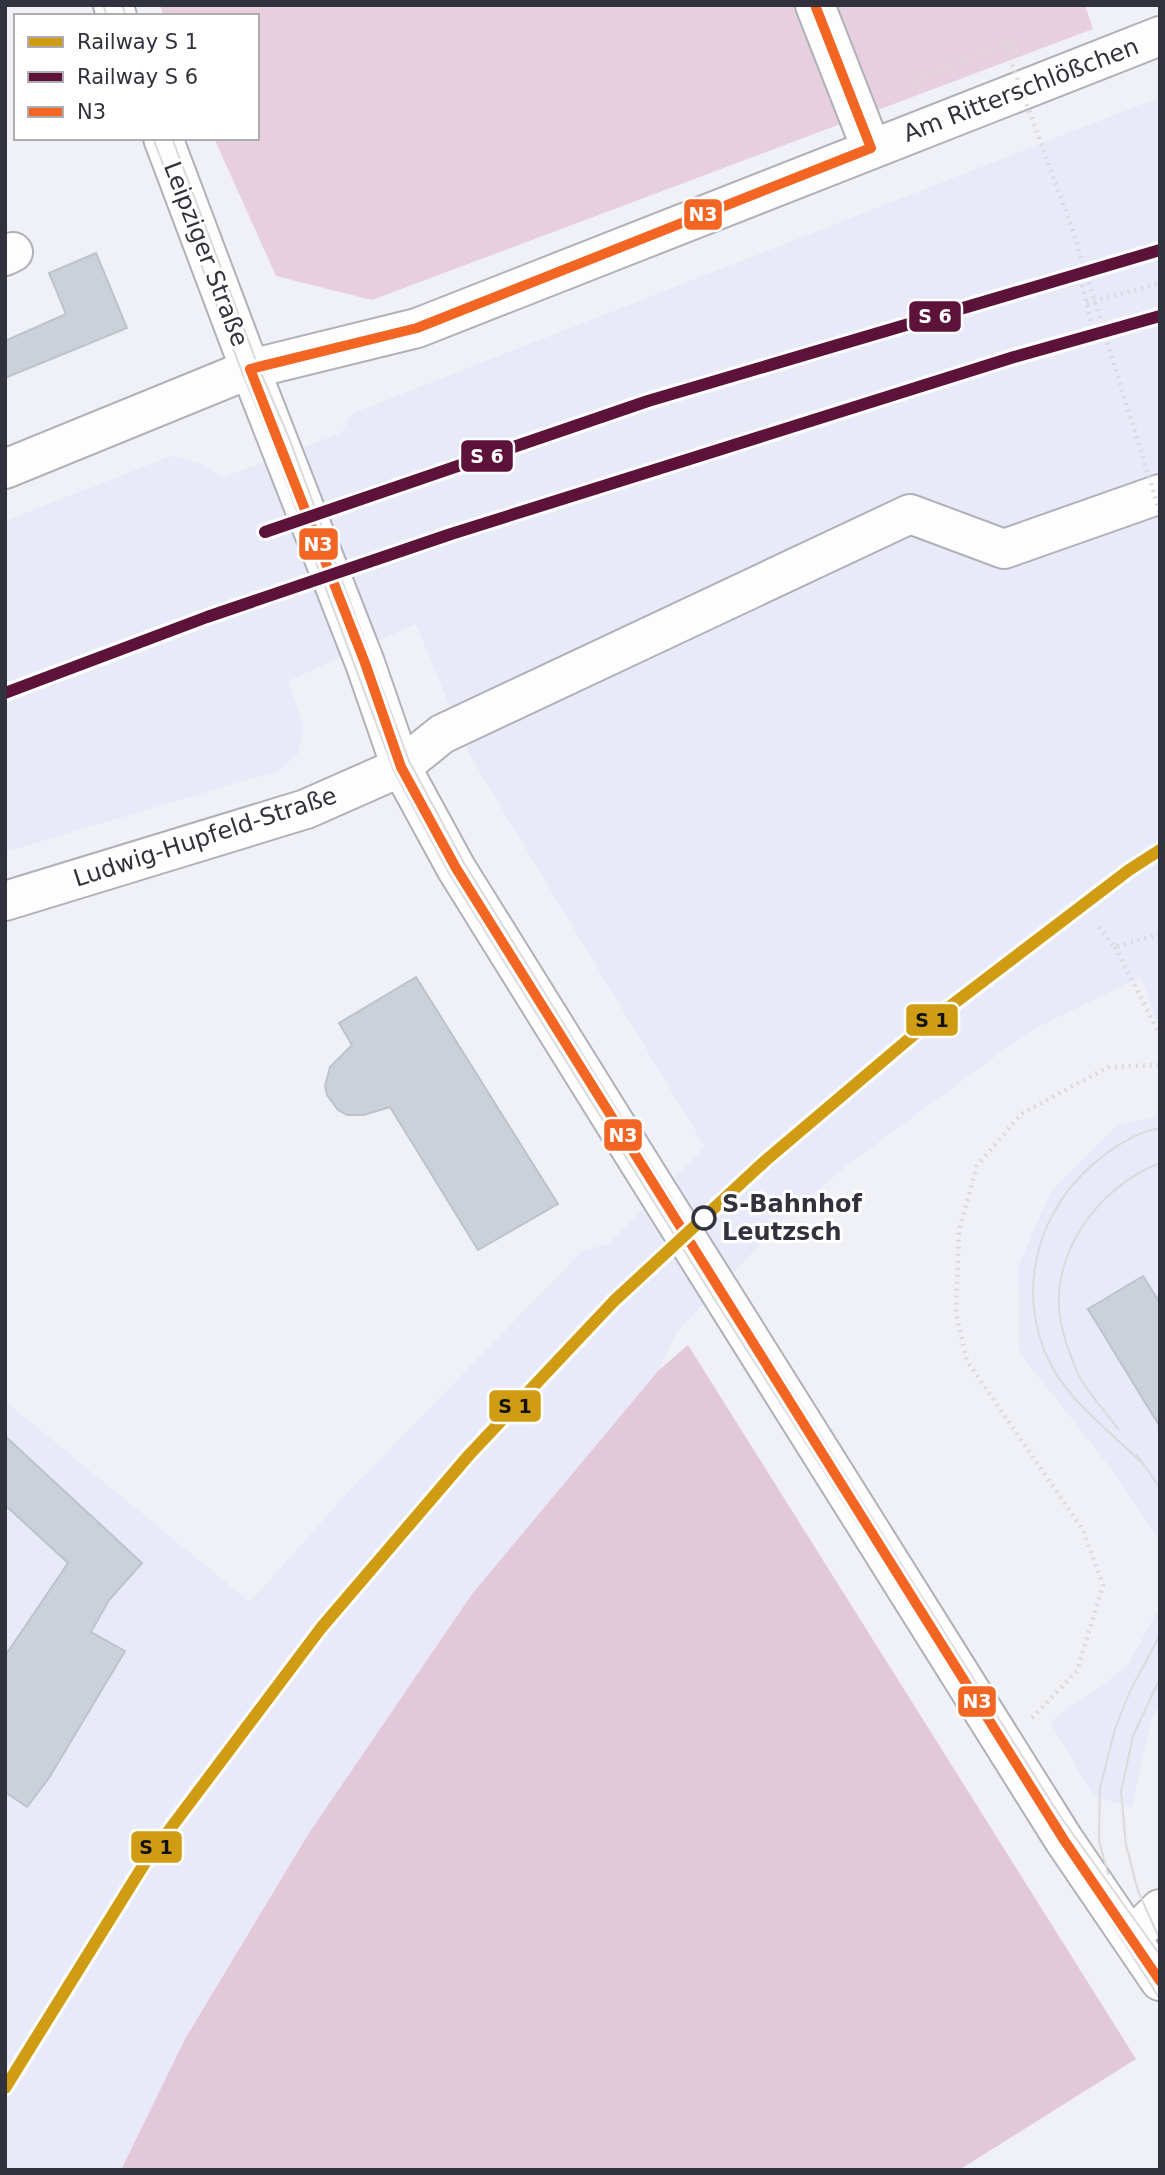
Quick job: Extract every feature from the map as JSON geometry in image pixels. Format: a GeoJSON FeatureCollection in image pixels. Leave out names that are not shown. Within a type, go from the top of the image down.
{"type":"FeatureCollection","features":[{"type":"Feature","properties":{"kind":"street"},"geometry":{"type":"LineString","coordinates":[[815,5],[871,148]]}},
{"type":"Feature","properties":{"kind":"street","name":"Am Ritterschlößchen"},"geometry":{"type":"LineString","coordinates":[[5,469],[250,369],[417,328],[1160,36]]}},
{"type":"Feature","properties":{"kind":"street","name":"Leipziger Straße"},"geometry":{"type":"LineString","coordinates":[[164,140],[365,663],[401,766],[456,868],[1005,1746],[1160,1981]]}},
{"type":"Feature","properties":{"kind":"street","name":"Ludwig-Hupfeld-Straße"},"geometry":{"type":"LineString","coordinates":[[5,901],[306,809],[401,766],[442,734],[910,514],[1004,549],[1160,494]]}},
{"type":"Feature","properties":{"kind":"street"},"geometry":{"type":"LineString","coordinates":[[1131,1938],[1160,1909]]}},
{"type":"Feature","properties":{"kind":"path"},"geometry":{"type":"LineString","coordinates":[[915,79],[1013,42]]}},
{"type":"Feature","properties":{"kind":"path"},"geometry":{"type":"LineString","coordinates":[[1005,45],[1073,231],[1160,513]]}},
{"type":"Feature","properties":{"kind":"path"},"geometry":{"type":"LineString","coordinates":[[1087,303],[1160,283]]}},
{"type":"Feature","properties":{"kind":"path"},"geometry":{"type":"LineString","coordinates":[[1082,285],[1092,326]]}},
{"type":"Feature","properties":{"kind":"path"},"geometry":{"type":"LineString","coordinates":[[1099,927],[1115,947],[1160,1035]]}},
{"type":"Feature","properties":{"kind":"path"},"geometry":{"type":"LineString","coordinates":[[1115,947],[1160,934]]}},
{"type":"Feature","properties":{"kind":"path"},"geometry":{"type":"LineString","coordinates":[[1005,1746],[1077,1671],[1103,1586],[1083,1530],[967,1361],[956,1314],[959,1230],[977,1166],[1021,1114],[1108,1067],[1160,1065]]}},
{"type":"Feature","properties":{"kind":"shaded area"},"geometry":{"type":"Polygon","coordinates":[[[160,5],[1085,5],[1093,29],[372,300],[276,276],[215,140],[259,140],[259,14],[163,14],[160,5]]]}},
{"type":"Feature","properties":{"kind":"shaded area"},"geometry":{"type":"Polygon","coordinates":[[[1160,97],[1160,1031],[1141,977],[1030,1031],[849,1164],[785,1218],[677,1332],[658,1371],[472,1594],[309,1833],[185,2039],[121,2170],[5,2170],[5,1401],[250,1602],[349,1491],[582,1251],[608,1244],[705,1147],[470,756],[416,624],[288,681],[304,728],[298,754],[278,771],[5,852],[5,521],[171,456],[201,463],[221,478],[341,433],[353,413],[1160,97]]]}},
{"type":"Feature","properties":{"kind":"shaded area"},"geometry":{"type":"Polygon","coordinates":[[[1160,1115],[1160,1541],[1118,1478],[1019,1352],[1018,1267],[1051,1191],[1117,1126],[1160,1115]]]}},
{"type":"Feature","properties":{"kind":"shaded area"},"geometry":{"type":"Polygon","coordinates":[[[688,1345],[1136,2059],[959,2170],[121,2170],[185,2039],[309,1833],[472,1594],[658,1371],[688,1345]]]}},
{"type":"Feature","properties":{"kind":"shaded area"},"geometry":{"type":"Polygon","coordinates":[[[1160,1606],[1160,1702],[1152,1718],[1132,1807],[1094,1797],[1050,1722],[1127,1667],[1160,1606]]]}},
{"type":"Feature","properties":{"kind":"building"},"geometry":{"type":"Polygon","coordinates":[[[96,253],[127,328],[5,378],[5,341],[66,314],[49,273],[96,253]]]}},
{"type":"Feature","properties":{"kind":"building"},"geometry":{"type":"Polygon","coordinates":[[[416,977],[558,1204],[478,1250],[390,1107],[364,1115],[347,1115],[338,1110],[327,1095],[325,1086],[330,1067],[352,1045],[339,1023],[416,977]]]}},
{"type":"Feature","properties":{"kind":"building"},"geometry":{"type":"Polygon","coordinates":[[[1143,1276],[1160,1303],[1160,1427],[1088,1309],[1143,1276]]]}},
{"type":"Feature","properties":{"kind":"building"},"geometry":{"type":"Polygon","coordinates":[[[5,1436],[142,1563],[109,1600],[91,1632],[125,1651],[49,1778],[27,1807],[5,1792],[5,1656],[68,1563],[5,1505],[5,1436]]]}},
{"type":"Feature","properties":{"kind":"tram line"},"geometry":{"type":"LineString","coordinates":[[103,5],[106,14]]}},
{"type":"Feature","properties":{"kind":"tram line"},"geometry":{"type":"LineString","coordinates":[[122,5],[125,14]]}},
{"type":"Feature","properties":{"kind":"tram line"},"geometry":{"type":"LineString","coordinates":[[154,140],[272,444],[394,771],[449,873],[715,1300],[1160,1999]]}},
{"type":"Feature","properties":{"kind":"tram line"},"geometry":{"type":"LineString","coordinates":[[173,140],[258,366],[289,438],[409,761],[464,863],[727,1288],[1060,1816],[1160,1955]]}},
{"type":"Feature","properties":{"kind":"tram line"},"geometry":{"type":"LineString","coordinates":[[1142,1463],[1080,1405],[1059,1379],[1040,1337],[1034,1308],[1034,1279],[1038,1251],[1048,1224],[1062,1199],[1081,1176],[1122,1143],[1160,1128]]}},
{"type":"Feature","properties":{"kind":"tram line"},"geometry":{"type":"LineString","coordinates":[[1119,1430],[1084,1384],[1069,1352],[1061,1323],[1059,1298],[1062,1273],[1082,1226],[1098,1206],[1117,1188],[1160,1163]]}},
{"type":"Feature","properties":{"kind":"tram line"},"geometry":{"type":"LineString","coordinates":[[1137,1455],[1160,1488]]}},
{"type":"Feature","properties":{"kind":"tram line"},"geometry":{"type":"LineString","coordinates":[[1108,1874],[1099,1841],[1100,1788],[1115,1729],[1130,1691],[1160,1635]]}},
{"type":"Feature","properties":{"kind":"tram line"},"geometry":{"type":"LineString","coordinates":[[1160,1678],[1133,1736],[1121,1792],[1126,1845],[1138,1891],[1160,1940]]}},
{"type":"Feature","properties":{"kind":"transit line","name":"N3"},"geometry":{"type":"LineString","coordinates":[[815,5],[871,148],[417,328],[250,369],[365,663],[401,767],[456,868],[1064,1840],[1160,1981]]}},
{"type":"Feature","properties":{"kind":"transit line"},"geometry":{"type":"LineString","coordinates":[[265,532],[648,401],[1160,250]]}},
{"type":"Feature","properties":{"kind":"transit line"},"geometry":{"type":"LineString","coordinates":[[5,693],[207,617],[451,534],[1014,357],[1160,316]]}},
{"type":"Feature","properties":{"kind":"transit line"},"geometry":{"type":"LineString","coordinates":[[5,2088],[146,1861],[321,1628],[469,1455],[614,1301],[765,1161],[923,1027],[1129,870],[1160,850]]}},
{"type":"Feature","properties":{"kind":"place","name":"S-Bahnhof Leutzsch"},"geometry":{"type":"Point","coordinates":[704,1218]}}]}
